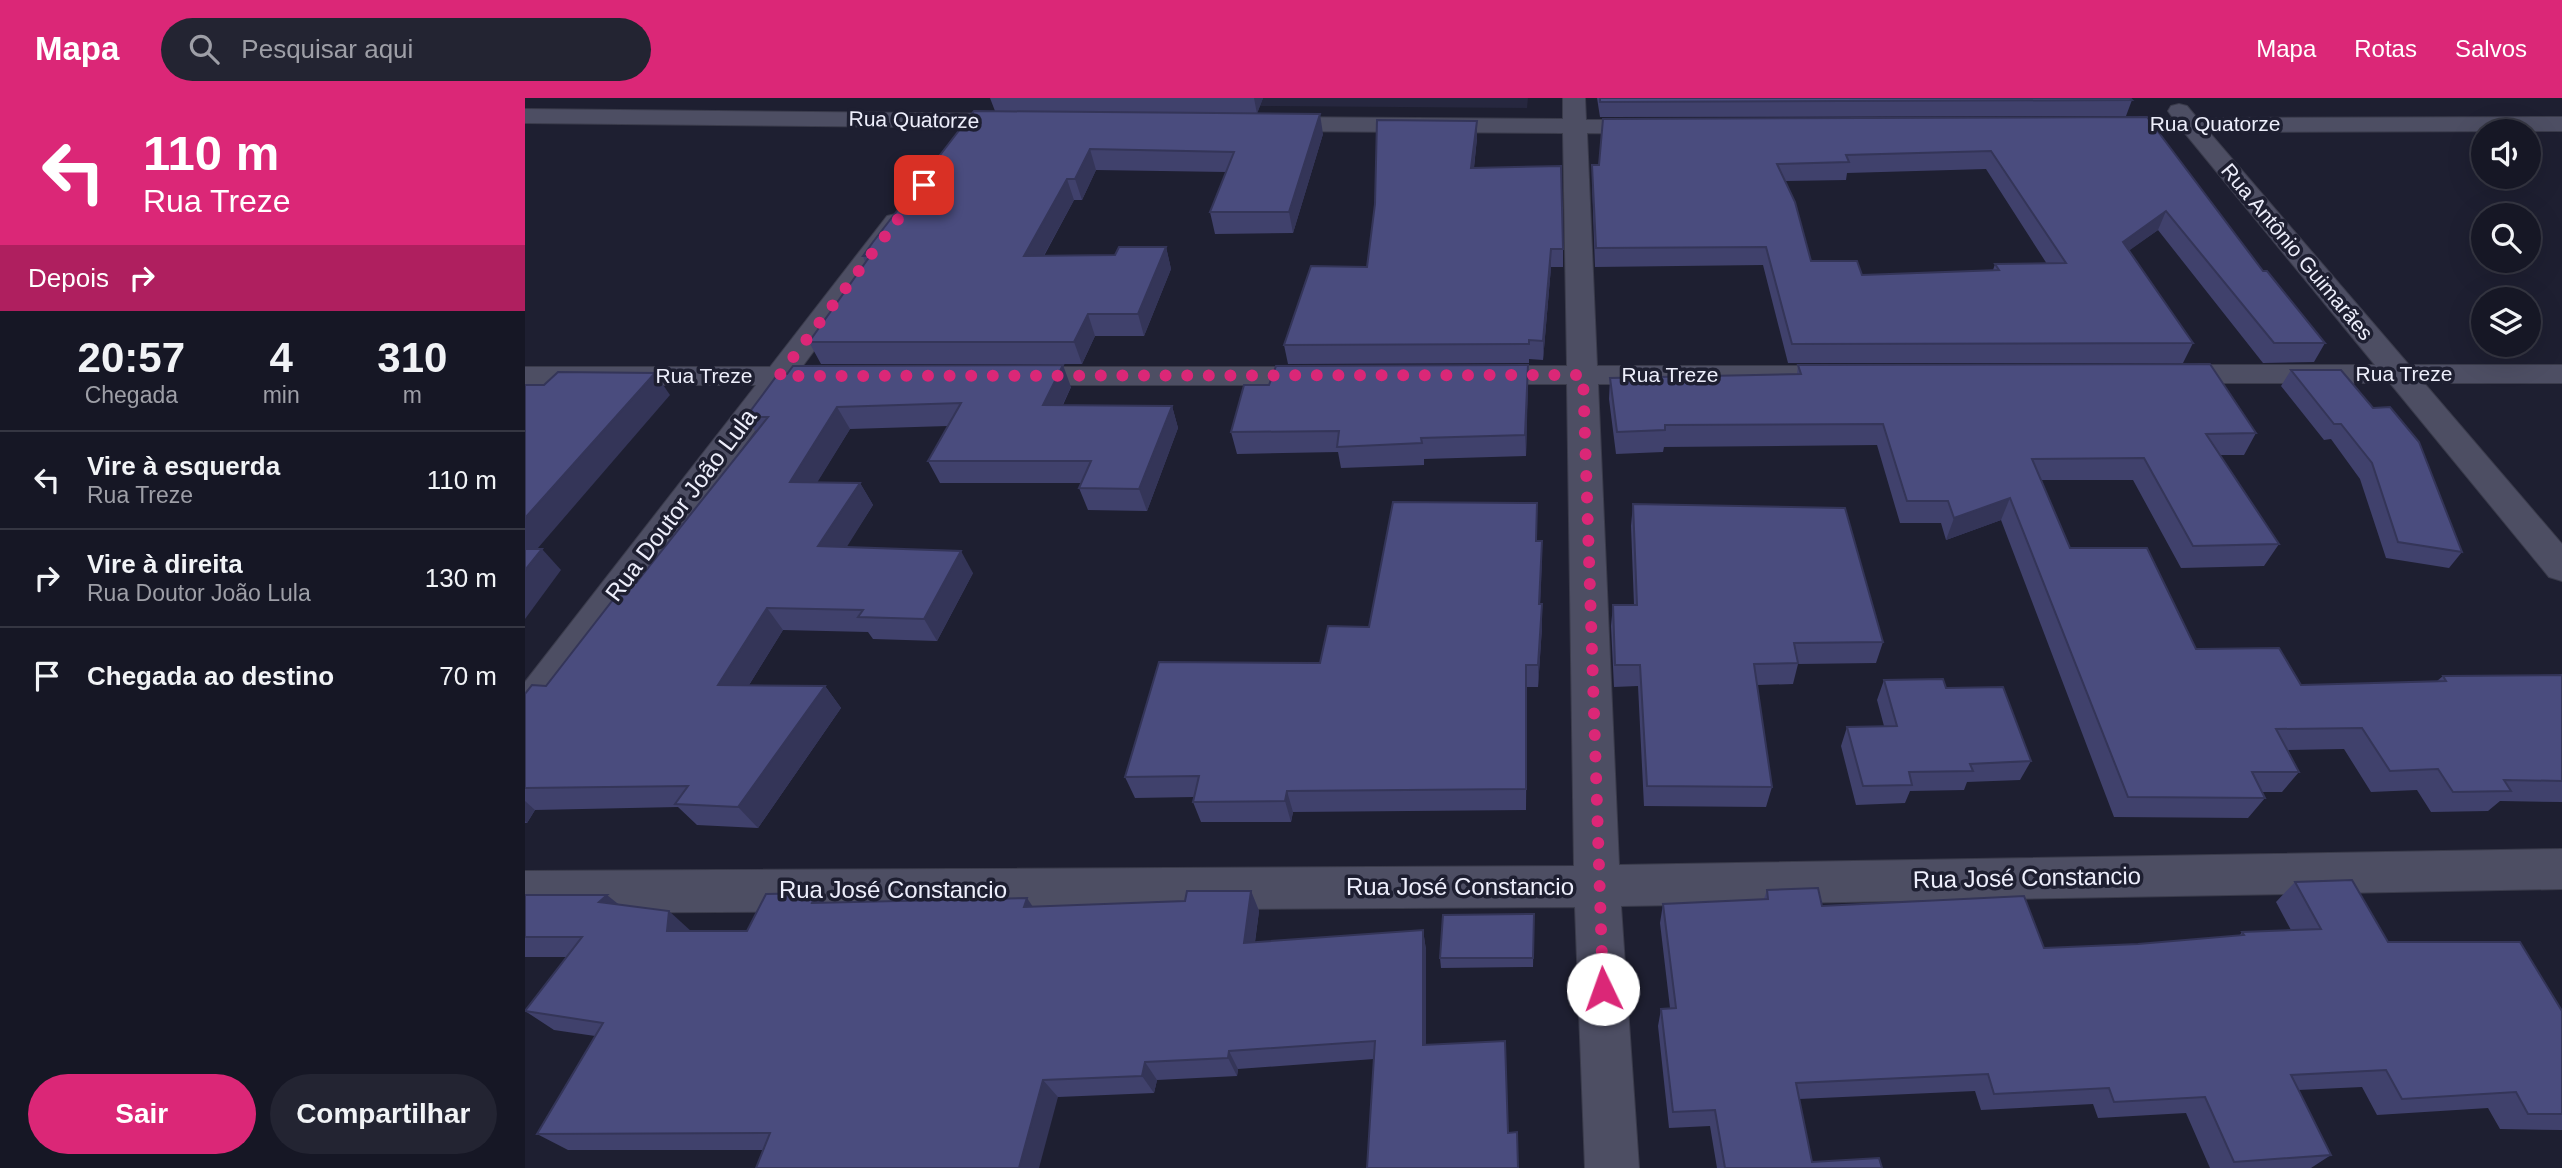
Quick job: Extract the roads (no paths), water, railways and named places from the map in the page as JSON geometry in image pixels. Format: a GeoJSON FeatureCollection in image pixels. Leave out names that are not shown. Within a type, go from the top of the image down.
{"type":"FeatureCollection","features":[{"type":"Feature","properties":{"kind":"street","name":"Rua Antônio Guimarães"},"geometry":{"type":"LineString","coordinates":[[2167,98],[2562,568]]}},
{"type":"Feature","properties":{"kind":"street","name":"Rua Quatorze"},"geometry":{"type":"LineString","coordinates":[[525,116],[982,109],[1041,121]]}},
{"type":"Feature","properties":{"kind":"street"},"geometry":{"type":"LineString","coordinates":[[947,154],[982,109]]}},
{"type":"Feature","properties":{"kind":"street"},"geometry":{"type":"LineString","coordinates":[[1574,112],[1597,886],[1612,1168]]}},
{"type":"Feature","properties":{"kind":"street"},"geometry":{"type":"LineString","coordinates":[[1247,124],[1574,112],[1673,127]]}},
{"type":"Feature","properties":{"kind":"street","name":"Rua Quatorze"},"geometry":{"type":"LineString","coordinates":[[2078,125],[2562,124]]}},
{"type":"Feature","properties":{"kind":"street","name":"Rua Doutor João Lula"},"geometry":{"type":"LineString","coordinates":[[525,712],[913,198]]}},
{"type":"Feature","properties":{"kind":"street","name":"Rua Treze"},"geometry":{"type":"LineString","coordinates":[[2136,374],[2562,374]]}},
{"type":"Feature","properties":{"kind":"street","name":"Rua Treze"},"geometry":{"type":"LineString","coordinates":[[1444,375],[1832,375]]}},
{"type":"Feature","properties":{"kind":"street","name":"Rua Treze"},"geometry":{"type":"LineString","coordinates":[[525,376],[862,376]]}},
{"type":"Feature","properties":{"kind":"street"},"geometry":{"type":"LineString","coordinates":[[987,376],[1347,376]]}},
{"type":"Feature","properties":{"kind":"street","name":"Rua José Constancio"},"geometry":{"type":"LineString","coordinates":[[525,892],[1597,886],[2562,869]]}}]}
